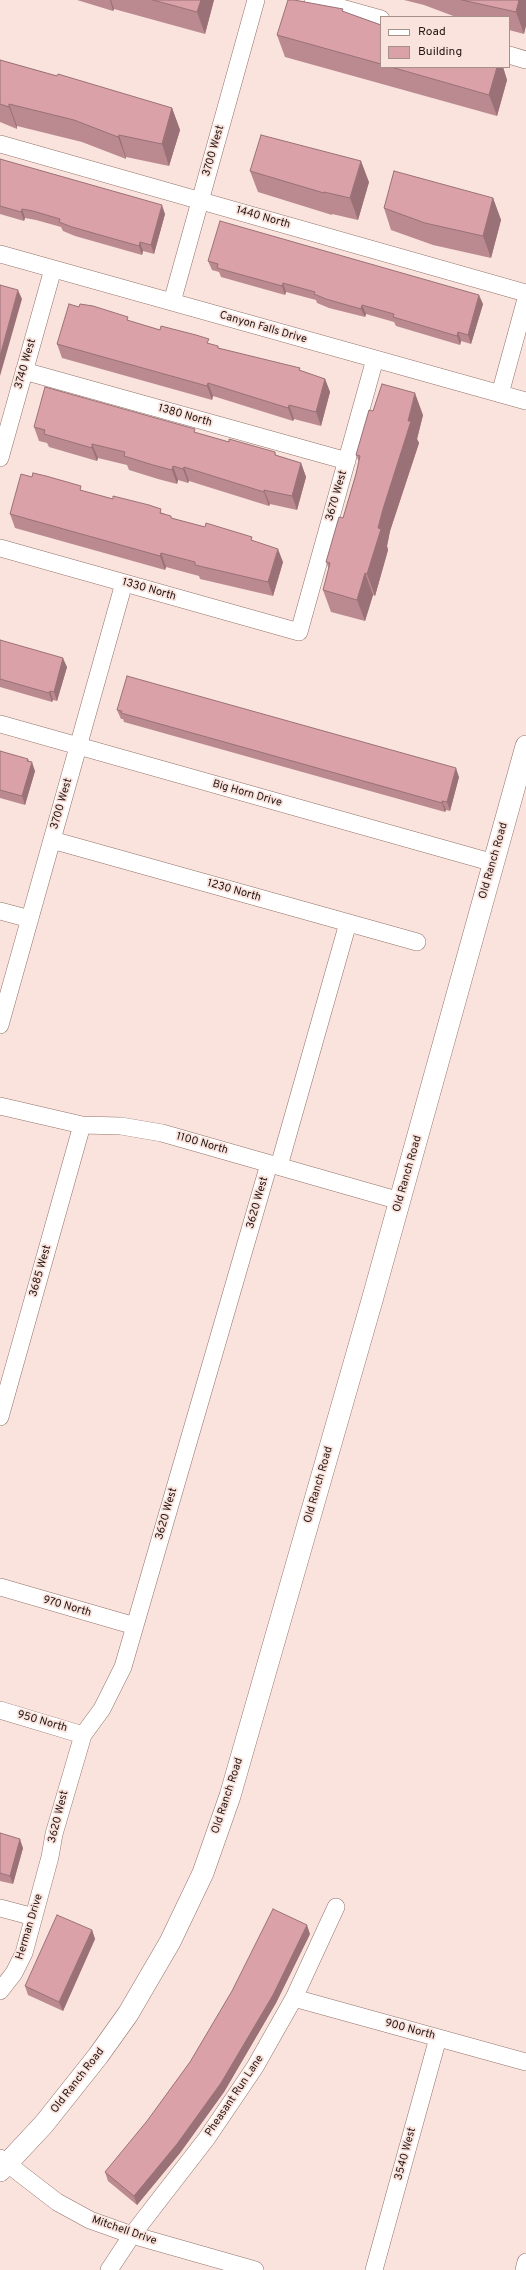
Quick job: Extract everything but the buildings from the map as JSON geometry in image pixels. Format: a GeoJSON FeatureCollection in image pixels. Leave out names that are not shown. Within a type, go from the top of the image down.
{"type":"FeatureCollection","features":[{"type":"Feature","properties":{"kind":"street","name":"3700 West"},"geometry":{"type":"LineString","coordinates":[[172,302],[256,0]]}},
{"type":"Feature","properties":{"kind":"street"},"geometry":{"type":"LineString","coordinates":[[313,0],[380,19]]}},
{"type":"Feature","properties":{"kind":"street"},"geometry":{"type":"LineString","coordinates":[[510,55],[526,60]]}},
{"type":"Feature","properties":{"kind":"street","name":"1440 North"},"geometry":{"type":"LineString","coordinates":[[0,144],[526,293]]}},
{"type":"Feature","properties":{"kind":"street","name":"Canyon Falls Drive"},"geometry":{"type":"LineString","coordinates":[[0,254],[526,401]]}},
{"type":"Feature","properties":{"kind":"street","name":"3740 West"},"geometry":{"type":"LineString","coordinates":[[0,458],[53,269]]}},
{"type":"Feature","properties":{"kind":"street"},"geometry":{"type":"LineString","coordinates":[[500,394],[526,299]]}},
{"type":"Feature","properties":{"kind":"street","name":"3670 West"},"geometry":{"type":"LineString","coordinates":[[299,632],[375,359]]}},
{"type":"Feature","properties":{"kind":"street","name":"1380 North"},"geometry":{"type":"LineString","coordinates":[[24,371],[347,461]]}},
{"type":"Feature","properties":{"kind":"street","name":"1330 North"},"geometry":{"type":"LineString","coordinates":[[0,548],[299,632]]}},
{"type":"Feature","properties":{"kind":"street","name":"3700 West"},"geometry":{"type":"LineString","coordinates":[[0,1025],[124,583]]}},
{"type":"Feature","properties":{"kind":"street","name":"Big Horn Drive"},"geometry":{"type":"LineString","coordinates":[[0,724],[494,863]]}},
{"type":"Feature","properties":{"kind":"street","name":"Old Ranch Road"},"geometry":{"type":"LineString","coordinates":[[2,2164],[44,2124],[98,2056],[128,2014],[170,1942],[202,1873],[230,1796],[400,1201],[526,746]]}},
{"type":"Feature","properties":{"kind":"street","name":"1230 North"},"geometry":{"type":"LineString","coordinates":[[52,840],[417,942]]}},
{"type":"Feature","properties":{"kind":"street"},"geometry":{"type":"LineString","coordinates":[[0,911],[30,919]]}},
{"type":"Feature","properties":{"kind":"street","name":"3620 West"},"geometry":{"type":"LineString","coordinates":[[50,1857],[54,1834],[83,1735],[102,1709],[123,1667],[348,923]]}},
{"type":"Feature","properties":{"kind":"street","name":"1100 North"},"geometry":{"type":"LineString","coordinates":[[0,1106],[82,1125],[103,1124],[140,1129],[400,1201]]}},
{"type":"Feature","properties":{"kind":"street","name":"3685 West"},"geometry":{"type":"LineString","coordinates":[[0,1417],[82,1125]]}},
{"type":"Feature","properties":{"kind":"street","name":"970 North"},"geometry":{"type":"LineString","coordinates":[[0,1587],[135,1626]]}},
{"type":"Feature","properties":{"kind":"street","name":"950 North"},"geometry":{"type":"LineString","coordinates":[[0,1710],[83,1735]]}},
{"type":"Feature","properties":{"kind":"street","name":"Herman Drive"},"geometry":{"type":"LineString","coordinates":[[0,1991],[20,1963],[50,1857]]}},
{"type":"Feature","properties":{"kind":"street","name":"Pheasant Run Lane"},"geometry":{"type":"LineString","coordinates":[[109,2270],[132,2235],[232,2102],[255,2067],[294,1998],[336,1907]]}},
{"type":"Feature","properties":{"kind":"street"},"geometry":{"type":"LineString","coordinates":[[0,1908],[34,1917]]}},
{"type":"Feature","properties":{"kind":"street","name":"900 North"},"geometry":{"type":"LineString","coordinates":[[294,1998],[526,2062]]}},
{"type":"Feature","properties":{"kind":"street","name":"3540 West"},"geometry":{"type":"LineString","coordinates":[[374,2270],[438,2038]]}},
{"type":"Feature","properties":{"kind":"street","name":"Mitchell Drive"},"geometry":{"type":"LineString","coordinates":[[2,2164],[74,2213],[132,2235],[255,2270]]}},
{"type":"Feature","properties":{"kind":"street"},"geometry":{"type":"LineString","coordinates":[[524,2270],[526,2262]]}}]}
